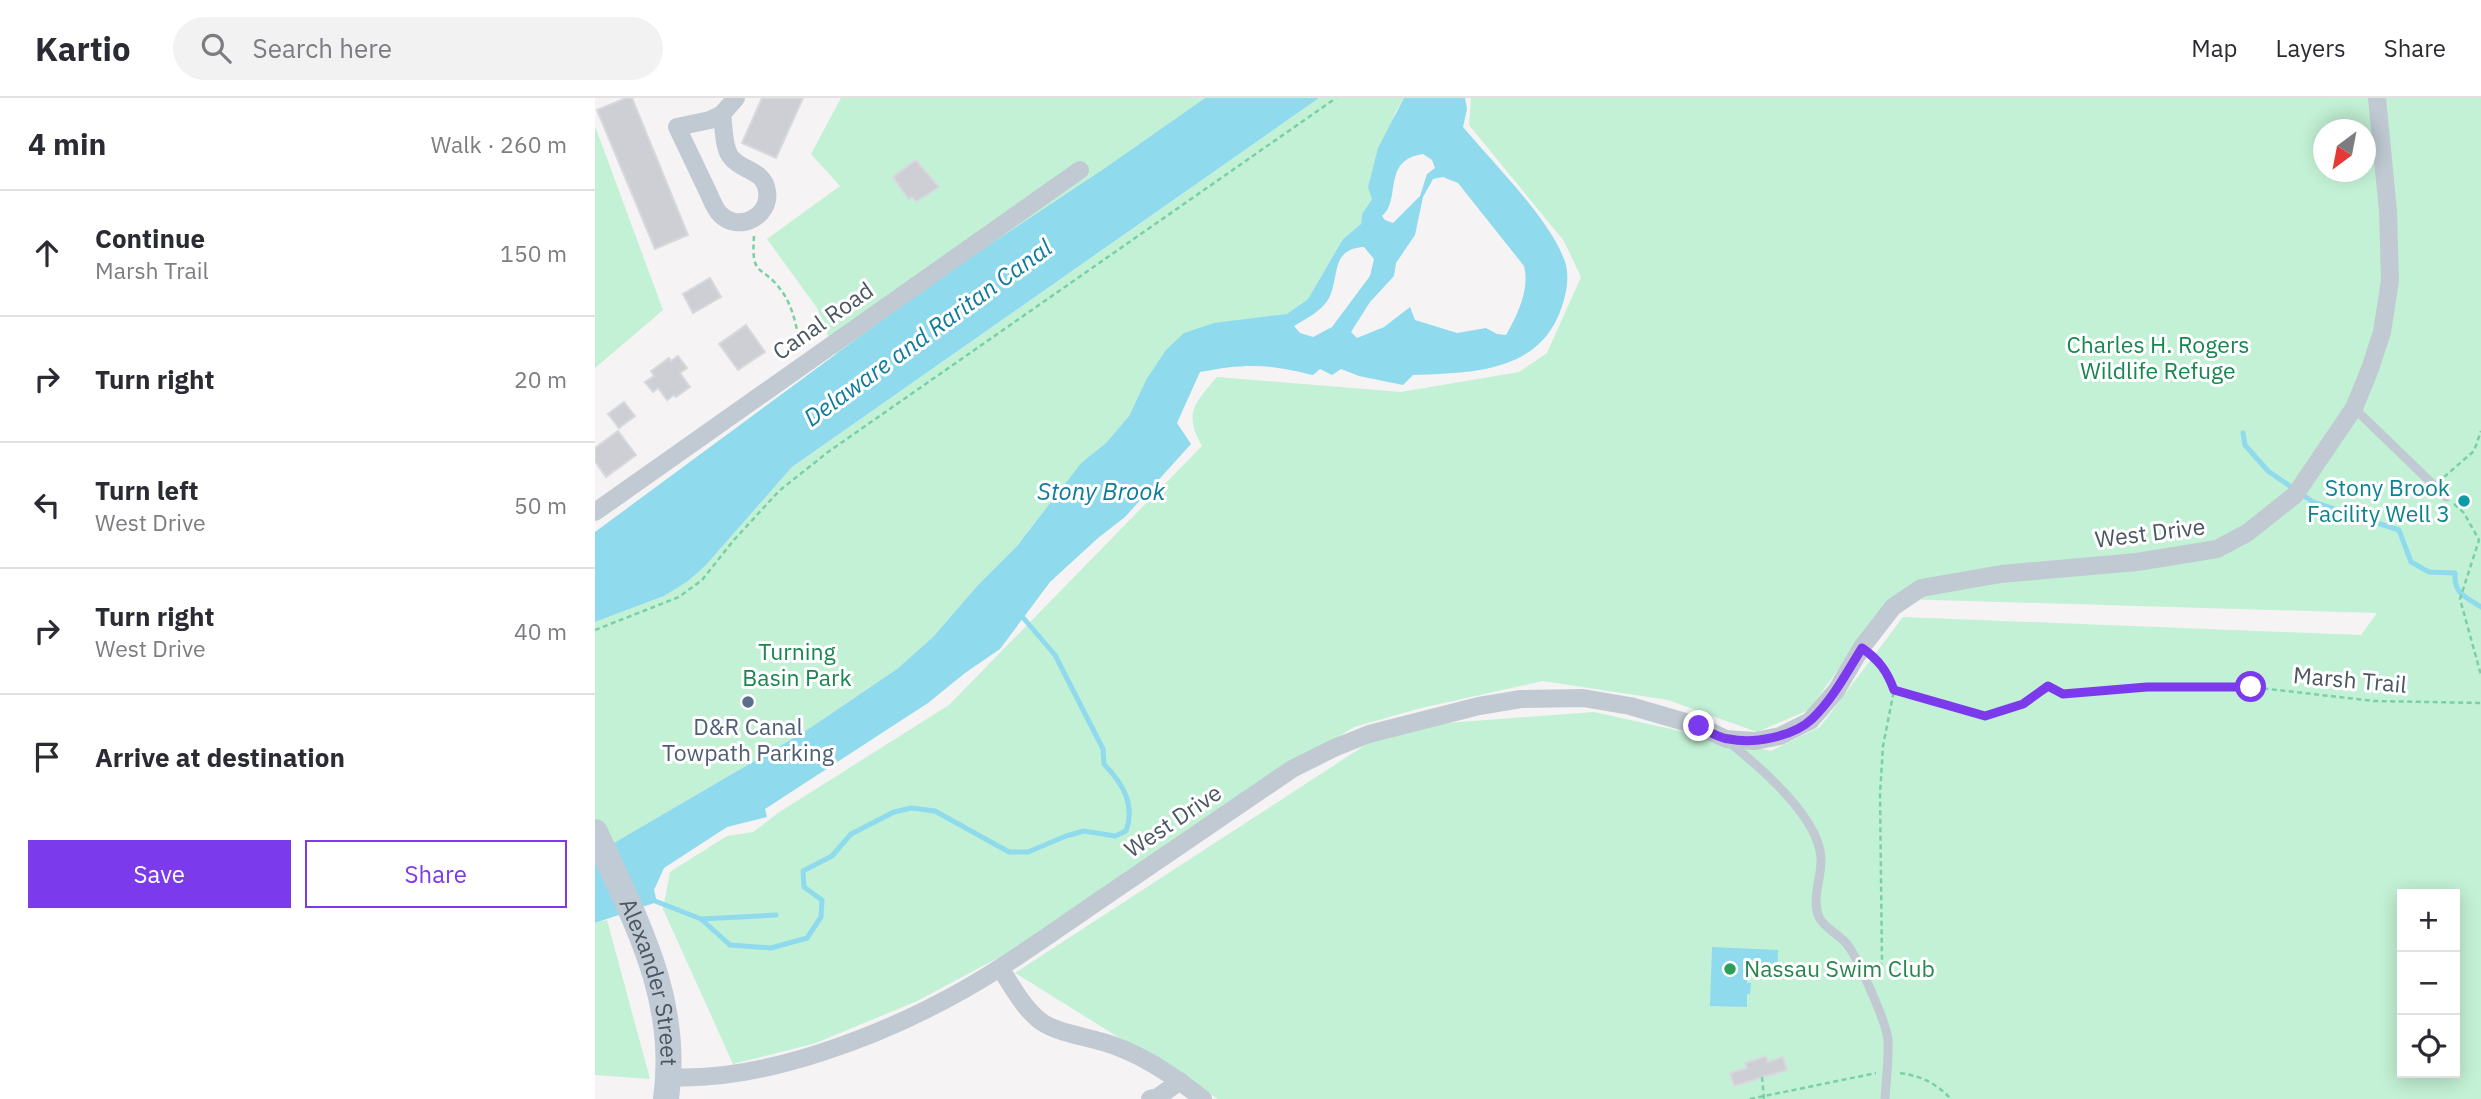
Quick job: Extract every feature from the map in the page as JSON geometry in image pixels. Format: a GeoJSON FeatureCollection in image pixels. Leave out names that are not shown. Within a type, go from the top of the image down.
{"type":"FeatureCollection","features":[{"type":"Feature","properties":{"kind":"main road","name":"Alexander Street"},"geometry":{"type":"LineString","coordinates":[[596,833],[655,968],[664,1007],[667,1088]]}},
{"type":"Feature","properties":{"kind":"street"},"geometry":{"type":"LineString","coordinates":[[722,114],[726,150],[732,159],[758,174],[765,182],[768,192],[762,212],[746,223],[734,223],[718,212],[677,127],[710,120],[722,114],[736,98]]}},
{"type":"Feature","properties":{"kind":"street","name":"West Drive"},"geometry":{"type":"LineString","coordinates":[[667,1088],[701,1078],[746,1072],[840,1046],[928,1008],[1000,968],[1292,769],[1333,748],[1369,734],[1479,706],[1521,699],[1583,698],[1630,706],[1699,726],[1726,739],[1755,741],[1780,736],[1810,721],[1836,691],[1862,648],[1893,607],[1921,588],[2001,574],[2137,562],[2217,550],[2247,533],[2298,491],[2354,408],[2382,332],[2390,281],[2387,199],[2377,98]]}},
{"type":"Feature","properties":{"kind":"street","name":"Canal Road"},"geometry":{"type":"LineString","coordinates":[[595,512],[1080,170]]}},
{"type":"Feature","properties":{"kind":"street"},"geometry":{"type":"LineString","coordinates":[[1000,968],[1027,1009],[1041,1022],[1055,1030],[1091,1037],[1148,1060],[1203,1099]]}},
{"type":"Feature","properties":{"kind":"street"},"geometry":{"type":"LineString","coordinates":[[1150,1099],[1158,1097],[1180,1081]]}},
{"type":"Feature","properties":{"kind":"lane"},"geometry":{"type":"LineString","coordinates":[[2354,408],[2446,497]]}},
{"type":"Feature","properties":{"kind":"lane","name":"West Drive"},"geometry":{"type":"LineString","coordinates":[[1726,739],[1753,762],[1797,808],[1812,831],[1821,855],[1816,901],[1819,918],[1846,942],[1860,966],[1888,1037],[1885,1099]]}},
{"type":"Feature","properties":{"kind":"path"},"geometry":{"type":"LineString","coordinates":[[595,630],[679,597],[702,580],[779,491],[828,452],[1336,98]]}},
{"type":"Feature","properties":{"kind":"path"},"geometry":{"type":"LineString","coordinates":[[755,219],[753,257],[759,271],[781,290],[790,309],[801,348],[800,367]]}},
{"type":"Feature","properties":{"kind":"path"},"geometry":{"type":"LineString","coordinates":[[2434,486],[2474,451],[2481,431]]}},
{"type":"Feature","properties":{"kind":"path"},"geometry":{"type":"LineString","coordinates":[[2446,497],[2465,513],[2479,540],[2460,599],[2481,675]]}},
{"type":"Feature","properties":{"kind":"path"},"geometry":{"type":"LineString","coordinates":[[1862,648],[1887,671],[1894,690],[1883,746],[1880,794],[1882,963],[1870,990]]}},
{"type":"Feature","properties":{"kind":"path","name":"Marsh Trail"},"geometry":{"type":"LineString","coordinates":[[1894,690],[1985,716],[2023,704],[2048,686],[2063,694],[2147,687],[2251,687],[2374,701],[2481,704]]}},
{"type":"Feature","properties":{"kind":"path"},"geometry":{"type":"LineString","coordinates":[[1750,1099],[1887,1071],[1916,1075],[1939,1086],[1951,1099]]}},
{"type":"Feature","properties":{"kind":"path"},"geometry":{"type":"LineString","coordinates":[[1762,1077],[1764,1098]]}},
{"type":"Feature","properties":{"kind":"green space"},"geometry":{"type":"Polygon","coordinates":[[[841,98],[1205,98],[939,278],[836,355],[817,308],[767,239],[840,186],[811,154],[841,98]]]}},
{"type":"Feature","properties":{"kind":"green space","name":"Turning Basin Park"},"geometry":{"type":"Polygon","coordinates":[[[1319,98],[1404,98],[1395,113],[1372,199],[1362,214],[1361,224],[1343,239],[1308,299],[1287,314],[1254,320],[1146,380],[1129,416],[1106,443],[1081,463],[1017,546],[978,585],[933,637],[897,669],[804,732],[595,854],[595,622],[664,596],[706,565],[792,467],[1319,98]]]}},
{"type":"Feature","properties":{"kind":"green space","name":"Charles H. Rogers Wildlife Refuge"},"geometry":{"type":"Polygon","coordinates":[[[1471,98],[2481,98],[2481,1099],[1218,1099],[1015,973],[1393,727],[1594,712],[1771,751],[1820,727],[1903,617],[2361,635],[2377,613],[1900,599],[1862,636],[1809,710],[1757,732],[1668,700],[1543,681],[1421,708],[1354,727],[1206,819],[1011,951],[917,1001],[816,1043],[733,1064],[663,909],[670,872],[727,836],[753,832],[778,813],[949,705],[1202,446],[1193,425],[1194,409],[1217,377],[1401,392],[1519,372],[1547,353],[1581,277],[1564,241],[1469,125],[1471,98]]]}},
{"type":"Feature","properties":{"kind":"green space"},"geometry":{"type":"Polygon","coordinates":[[[595,126],[663,310],[595,368],[595,126]]]}},
{"type":"Feature","properties":{"kind":"green space"},"geometry":{"type":"Polygon","coordinates":[[[607,920],[650,1079],[595,1075],[595,923],[607,920]]]}},
{"type":"Feature","properties":{"kind":"water","name":"Delaware and Raritan Canal"},"geometry":{"type":"Polygon","coordinates":[[[1205,98],[1319,98],[792,467],[706,565],[688,581],[664,596],[595,622],[595,532],[939,278],[1205,98]]]}},
{"type":"Feature","properties":{"kind":"water","name":"Stony Brook"},"geometry":{"type":"Polygon","coordinates":[[[1404,98],[1465,98],[1467,109],[1463,127],[1533,208],[1556,242],[1566,264],[1567,282],[1562,306],[1552,328],[1538,345],[1521,357],[1501,365],[1458,373],[1413,375],[1403,385],[1359,376],[1341,369],[1332,375],[1320,369],[1313,375],[1257,366],[1200,372],[1177,423],[1191,444],[1125,517],[1050,582],[1000,649],[928,703],[765,809],[767,817],[727,827],[664,868],[654,890],[657,902],[595,923],[595,854],[804,732],[897,669],[933,637],[978,585],[1017,546],[1081,463],[1106,443],[1129,416],[1146,380],[1166,350],[1184,333],[1214,323],[1287,314],[1308,299],[1343,239],[1361,224],[1362,214],[1372,199],[1368,187],[1378,148],[1404,98]],[[1423,154],[1410,158],[1397,172],[1388,209],[1382,216],[1385,220],[1393,223],[1420,196],[1427,174],[1435,168],[1432,160],[1423,154]],[[1443,177],[1433,179],[1423,197],[1415,235],[1396,263],[1394,276],[1370,302],[1351,332],[1357,338],[1384,327],[1410,307],[1415,320],[1457,333],[1486,328],[1506,335],[1515,319],[1524,292],[1524,266],[1458,183],[1443,177]],[[1364,247],[1353,249],[1341,258],[1329,298],[1323,306],[1294,326],[1300,333],[1313,337],[1332,327],[1370,276],[1374,259],[1364,247]]]}},
{"type":"Feature","properties":{"kind":"water","name":"Nassau Swim Club"},"geometry":{"type":"Polygon","coordinates":[[[1712,947],[1778,950],[1777,980],[1757,979],[1758,960],[1748,960],[1747,983],[1751,983],[1750,994],[1747,994],[1747,1007],[1710,1006],[1712,947]]]}},
{"type":"Feature","properties":{"kind":"building"},"geometry":{"type":"Polygon","coordinates":[[[632,98],[688,235],[655,249],[597,110],[632,98]]]}},
{"type":"Feature","properties":{"kind":"building"},"geometry":{"type":"Polygon","coordinates":[[[762,98],[803,98],[776,158],[742,143],[762,98]]]}},
{"type":"Feature","properties":{"kind":"building"},"geometry":{"type":"Polygon","coordinates":[[[916,160],[939,187],[916,202],[912,197],[909,200],[893,177],[916,160]]]}},
{"type":"Feature","properties":{"kind":"building"},"geometry":{"type":"Polygon","coordinates":[[[710,278],[721,297],[693,313],[683,294],[710,278]]]}},
{"type":"Feature","properties":{"kind":"building"},"geometry":{"type":"Polygon","coordinates":[[[746,325],[765,352],[738,370],[719,344],[746,325]]]}},
{"type":"Feature","properties":{"kind":"building"},"geometry":{"type":"Polygon","coordinates":[[[678,356],[687,368],[680,373],[690,387],[667,400],[658,388],[653,392],[645,382],[654,376],[651,371],[669,358],[671,361],[678,356]]]}},
{"type":"Feature","properties":{"kind":"building"},"geometry":{"type":"Polygon","coordinates":[[[624,402],[635,416],[619,428],[608,414],[624,402]]]}},
{"type":"Feature","properties":{"kind":"building"},"geometry":{"type":"Polygon","coordinates":[[[618,431],[636,455],[606,477],[595,461],[595,448],[618,431]]]}},
{"type":"Feature","properties":{"kind":"building"},"geometry":{"type":"Polygon","coordinates":[[[1766,1056],[1768,1062],[1783,1057],[1787,1070],[1734,1086],[1730,1073],[1747,1068],[1745,1063],[1766,1056]]]}},
{"type":"Feature","properties":{"kind":"waterway"},"geometry":{"type":"LineString","coordinates":[[2243,433],[2245,445],[2268,471],[2313,502],[2399,530],[2411,562],[2429,572],[2455,573],[2459,591],[2481,607]]}},
{"type":"Feature","properties":{"kind":"waterway"},"geometry":{"type":"LineString","coordinates":[[650,899],[701,919],[730,945],[771,948],[807,938],[821,917],[822,900],[804,887],[803,871],[832,856],[851,834],[894,812],[911,808],[935,811],[1009,852],[1028,852],[1084,831],[1115,836],[1126,831],[1129,812],[1122,786],[1104,764],[1103,749],[1055,655],[1020,614]]}},
{"type":"Feature","properties":{"kind":"waterway"},"geometry":{"type":"LineString","coordinates":[[701,919],[776,915]]}},
{"type":"Feature","properties":{"kind":"place","name":"Stony Brook Facility Well 3"},"geometry":{"type":"Point","coordinates":[2464,501]}},
{"type":"Feature","properties":{"kind":"place","name":"D&R Canal Towpath Parking"},"geometry":{"type":"Point","coordinates":[748,702]}},
{"type":"Feature","properties":{"kind":"place","name":"Nassau Swim Club"},"geometry":{"type":"Point","coordinates":[1730,969]}},
{"type":"Feature","properties":{"kind":"route"},"geometry":{"type":"LineString","coordinates":[[1699,726],[1726,739],[1755,741],[1780,736],[1810,721],[1836,691],[1862,648],[1887,671],[1894,690],[1985,716],[2023,704],[2048,686],[2063,694],[2147,687],[2251,687]]}}]}
